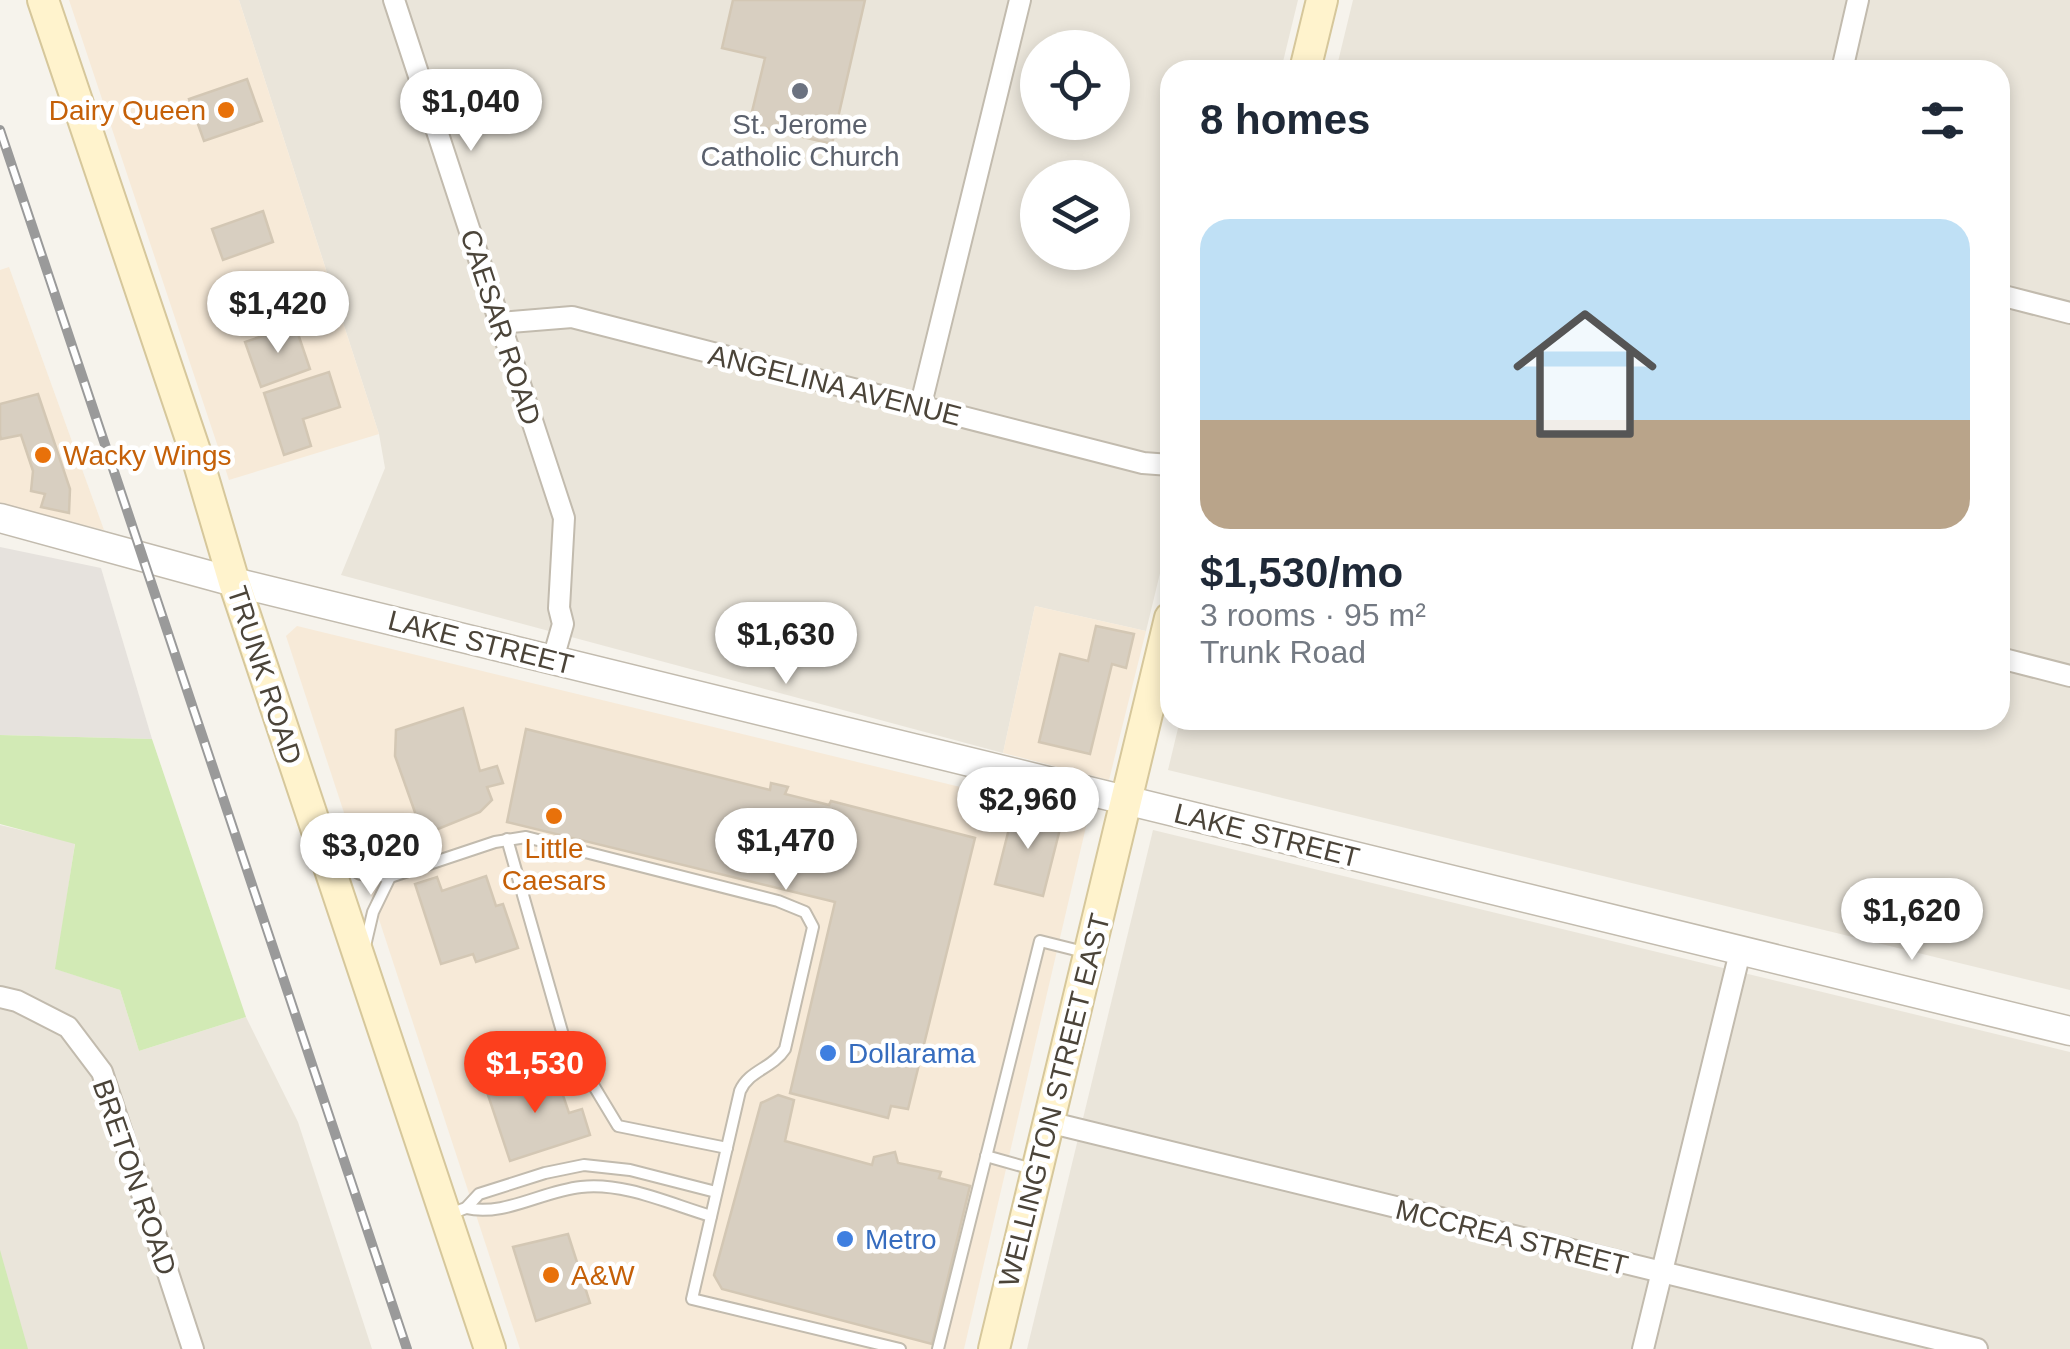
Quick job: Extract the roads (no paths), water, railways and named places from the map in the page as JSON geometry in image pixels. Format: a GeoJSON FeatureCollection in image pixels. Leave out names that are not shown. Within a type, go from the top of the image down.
{"type":"FeatureCollection","features":[{"type":"Feature","properties":{"kind":"main road","name":"TRUNK ROAD"},"geometry":{"type":"LineString","coordinates":[[43,0],[361,962],[456,1212],[490,1349]]}},
{"type":"Feature","properties":{"kind":"main road"},"geometry":{"type":"LineString","coordinates":[[1307,60],[1322,0]]}},
{"type":"Feature","properties":{"kind":"main road","name":"WELLINGTON STREET EAST"},"geometry":{"type":"LineString","coordinates":[[994,1349],[1160,659]]}},
{"type":"Feature","properties":{"kind":"street","name":"CAESAR ROAD"},"geometry":{"type":"LineString","coordinates":[[394,0],[564,518],[559,608],[563,624],[553,659]]}},
{"type":"Feature","properties":{"kind":"street"},"geometry":{"type":"LineString","coordinates":[[920,408],[1020,0]]}},
{"type":"Feature","properties":{"kind":"street"},"geometry":{"type":"LineString","coordinates":[[1844,60],[1858,0]]}},
{"type":"Feature","properties":{"kind":"street"},"geometry":{"type":"LineString","coordinates":[[2010,298],[2070,313]]}},
{"type":"Feature","properties":{"kind":"street","name":"ANGELINA AVENUE"},"geometry":{"type":"LineString","coordinates":[[499,323],[572,317],[920,408],[1160,464]]}},
{"type":"Feature","properties":{"kind":"street","name":"LAKE STREET"},"geometry":{"type":"LineString","coordinates":[[0,518],[234,582],[2070,1031]]}},
{"type":"Feature","properties":{"kind":"street"},"geometry":{"type":"LineString","coordinates":[[2010,661],[2070,676]]}},
{"type":"Feature","properties":{"kind":"street"},"geometry":{"type":"LineString","coordinates":[[1642,1349],[1740,952]]}},
{"type":"Feature","properties":{"kind":"street","name":"BRETON ROAD"},"geometry":{"type":"LineString","coordinates":[[0,997],[17,1001],[68,1027],[102,1072],[192,1349]]}},
{"type":"Feature","properties":{"kind":"street","name":"MCCREA STREET"},"geometry":{"type":"LineString","coordinates":[[1048,1122],[1977,1349]]}},
{"type":"Feature","properties":{"kind":"lane"},"geometry":{"type":"LineString","coordinates":[[325,854],[360,874],[390,877],[507,839],[526,838],[798,906],[812,919],[813,927],[784,1049],[778,1060],[744,1082],[692,1300],[900,1349]]}},
{"type":"Feature","properties":{"kind":"lane"},"geometry":{"type":"LineString","coordinates":[[507,839],[563,1035],[618,1126],[727,1148]]}},
{"type":"Feature","properties":{"kind":"lane"},"geometry":{"type":"LineString","coordinates":[[361,962],[373,912],[390,877]]}},
{"type":"Feature","properties":{"kind":"lane"},"geometry":{"type":"LineString","coordinates":[[938,1349],[1040,941],[1089,953]]}},
{"type":"Feature","properties":{"kind":"lane"},"geometry":{"type":"LineString","coordinates":[[986,1156],[1037,1170]]}},
{"type":"Feature","properties":{"kind":"lane"},"geometry":{"type":"LineString","coordinates":[[456,1212],[479,1194],[584,1165],[630,1170],[716,1192]]}},
{"type":"Feature","properties":{"kind":"lane"},"geometry":{"type":"LineString","coordinates":[[456,1212],[484,1212],[551,1193],[600,1186],[711,1216]]}},
{"type":"Feature","properties":{"kind":"railway"},"geometry":{"type":"LineString","coordinates":[[0,130],[407,1349]]}},
{"type":"Feature","properties":{"kind":"place","name":"St. Jerome Catholic Church"},"geometry":{"type":"Point","coordinates":[800,91]}},
{"type":"Feature","properties":{"kind":"place","name":"Dairy Queen"},"geometry":{"type":"Point","coordinates":[226,110]}},
{"type":"Feature","properties":{"kind":"place","name":"Wacky Wings"},"geometry":{"type":"Point","coordinates":[43,455]}},
{"type":"Feature","properties":{"kind":"place","name":"Little Caesars"},"geometry":{"type":"Point","coordinates":[554,816]}},
{"type":"Feature","properties":{"kind":"place","name":"Dollarama"},"geometry":{"type":"Point","coordinates":[828,1053]}},
{"type":"Feature","properties":{"kind":"place","name":"Metro"},"geometry":{"type":"Point","coordinates":[845,1239]}},
{"type":"Feature","properties":{"kind":"place","name":"A&W"},"geometry":{"type":"Point","coordinates":[551,1275]}}]}
